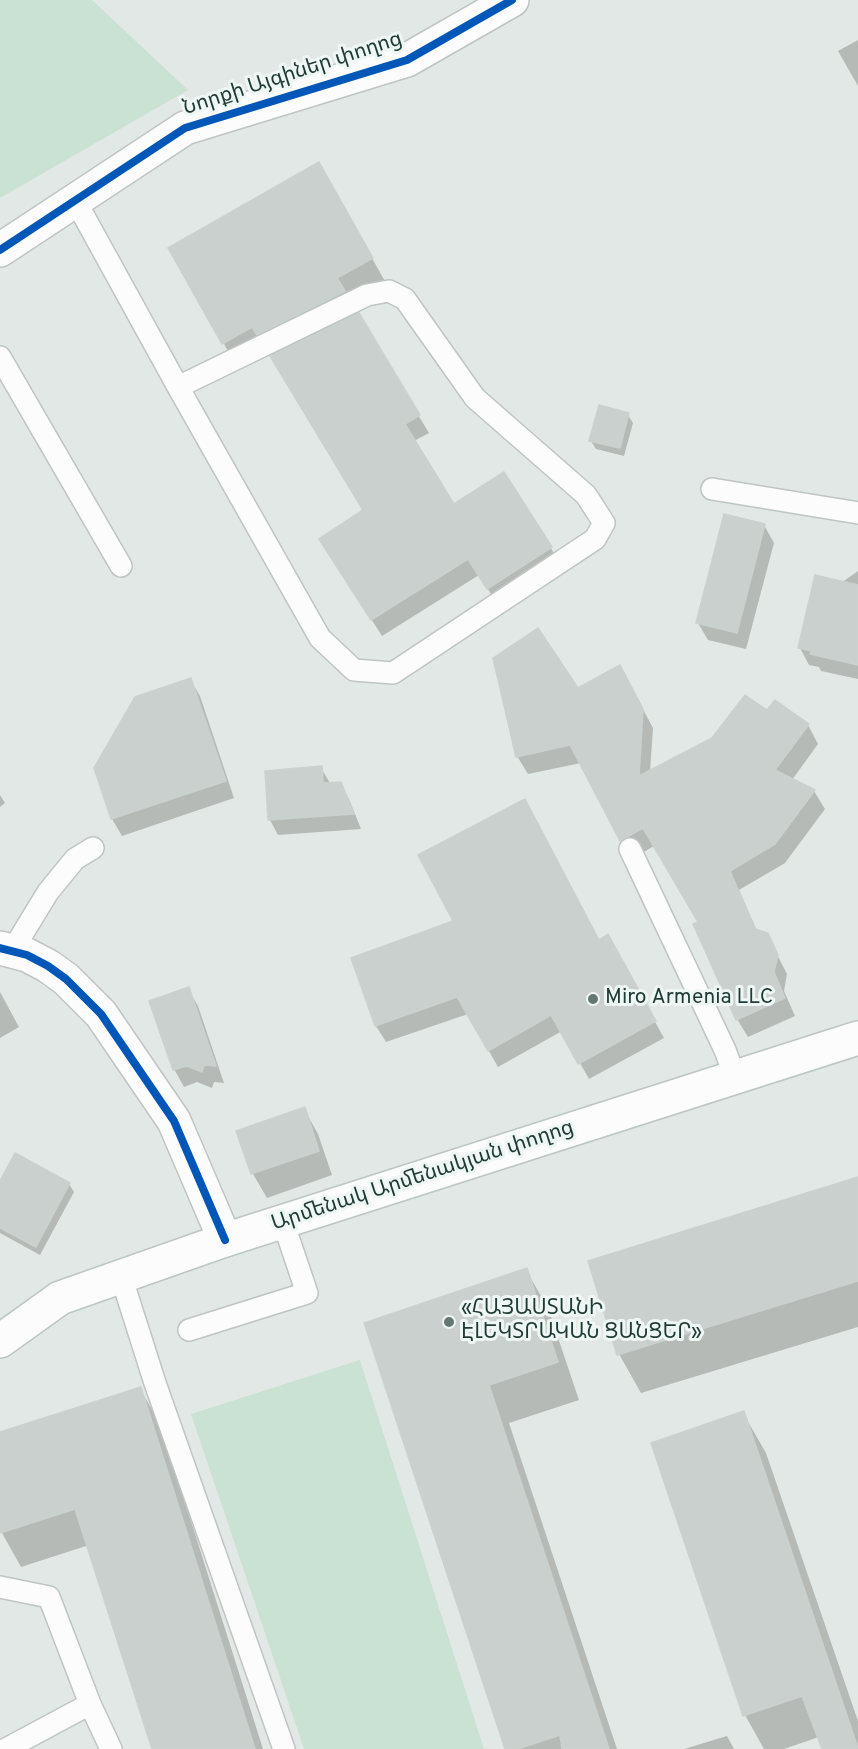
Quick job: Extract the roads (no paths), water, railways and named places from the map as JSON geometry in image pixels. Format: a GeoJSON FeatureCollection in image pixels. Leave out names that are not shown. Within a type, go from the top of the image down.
{"type":"FeatureCollection","features":[{"type":"Feature","properties":{"kind":"street","name":"Նորքի Այգիներ փողոց"},"geometry":{"type":"LineString","coordinates":[[0,250],[185,128],[407,60],[512,0]]}},
{"type":"Feature","properties":{"kind":"street"},"geometry":{"type":"LineString","coordinates":[[6,949],[27,955],[58,973],[84,995],[101,1014],[174,1121],[225,1240]]}},
{"type":"Feature","properties":{"kind":"street","name":"Արմենակ Արմենակյան փողոց"},"geometry":{"type":"LineString","coordinates":[[0,1341],[60,1298],[121,1276],[225,1240],[858,1038]]}},
{"type":"Feature","properties":{"kind":"lane"},"geometry":{"type":"LineString","coordinates":[[75,200],[178,387],[320,638],[354,670],[393,673],[595,538],[604,523],[586,495],[475,398],[405,299],[389,291],[367,295],[178,387]]}},
{"type":"Feature","properties":{"kind":"lane"},"geometry":{"type":"LineString","coordinates":[[0,357],[121,566]]}},
{"type":"Feature","properties":{"kind":"lane"},"geometry":{"type":"LineString","coordinates":[[712,489],[858,513]]}},
{"type":"Feature","properties":{"kind":"lane"},"geometry":{"type":"LineString","coordinates":[[6,949],[75,859],[93,848]]}},
{"type":"Feature","properties":{"kind":"lane"},"geometry":{"type":"LineString","coordinates":[[630,849],[725,1050],[735,1077]]}},
{"type":"Feature","properties":{"kind":"lane"},"geometry":{"type":"LineString","coordinates":[[189,1329],[307,1293],[283,1222]]}},
{"type":"Feature","properties":{"kind":"lane"},"geometry":{"type":"LineString","coordinates":[[121,1276],[155,1383],[284,1749]]}},
{"type":"Feature","properties":{"kind":"lane"},"geometry":{"type":"LineString","coordinates":[[0,1587],[49,1597],[90,1704],[111,1749]]}},
{"type":"Feature","properties":{"kind":"lane"},"geometry":{"type":"LineString","coordinates":[[6,1749],[90,1704]]}},
{"type":"Feature","properties":{"kind":"place","name":"Miro Armenia LLC"},"geometry":{"type":"Point","coordinates":[593,999]}},
{"type":"Feature","properties":{"kind":"place","name":"«ՀԱՅԱՍՏԱՆԻ ԷԼԵԿՏՐԱԿԱՆ ՑԱՆՑԵՐ»"},"geometry":{"type":"Point","coordinates":[449,1322]}}]}
